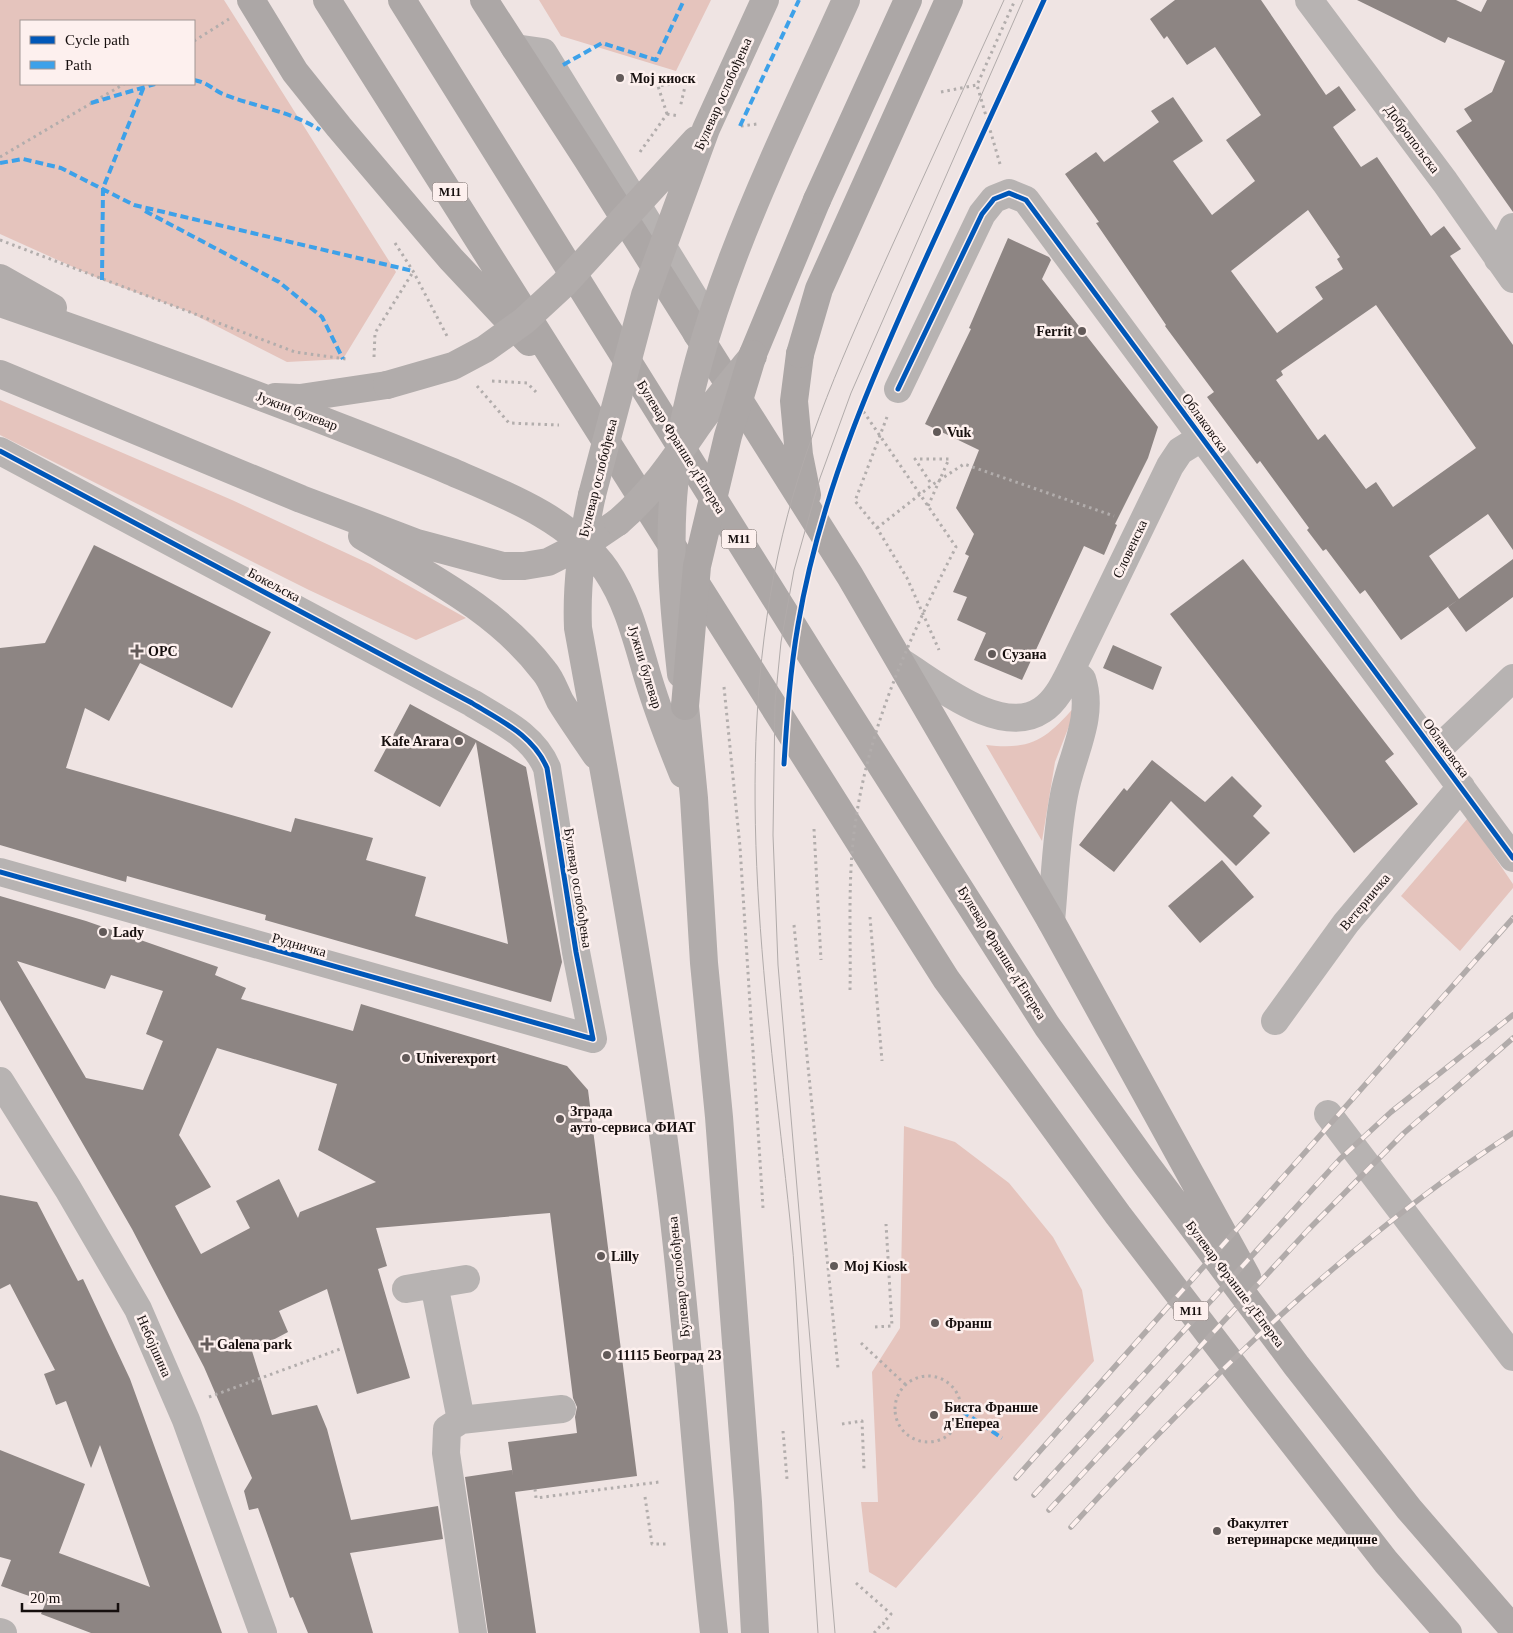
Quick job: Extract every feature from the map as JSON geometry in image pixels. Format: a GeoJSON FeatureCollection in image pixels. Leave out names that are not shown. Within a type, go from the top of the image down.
{"type":"FeatureCollection","features":[{"type":"Feature","properties":{"kind":"highway","name":"M11"},"geometry":{"type":"LineString","coordinates":[[327,0],[946,979],[1118,1215],[1258,1399],[1386,1562],[1448,1633]]}},
{"type":"Feature","properties":{"kind":"highway","name":"Булевар Франше д'Епереа"},"geometry":{"type":"LineString","coordinates":[[402,0],[821,671],[1047,1026],[1144,1163],[1296,1365],[1409,1509],[1513,1629]]}},
{"type":"Feature","properties":{"kind":"highway"},"geometry":{"type":"LineString","coordinates":[[484,0],[811,511],[902,662],[1051,921],[1296,1365]]}},
{"type":"Feature","properties":{"kind":"highway"},"geometry":{"type":"LineString","coordinates":[[685,706],[697,566],[728,436],[754,354],[817,200],[908,0]]}},
{"type":"Feature","properties":{"kind":"highway"},"geometry":{"type":"LineString","coordinates":[[811,511],[799,455],[794,401],[800,354],[819,288],[949,0]]}},
{"type":"Feature","properties":{"kind":"highway"},"geometry":{"type":"LineString","coordinates":[[242,8],[339,127],[451,259],[571,387]]}},
{"type":"Feature","properties":{"kind":"main road","name":"Булевар ослобођења"},"geometry":{"type":"LineString","coordinates":[[714,1633],[669,1180],[638,965],[578,628],[576,590],[581,544],[592,495],[645,295],[706,129],[765,0]]}},
{"type":"Feature","properties":{"kind":"main road"},"geometry":{"type":"LineString","coordinates":[[755,1633],[748,1502],[719,1117],[704,963],[694,798],[671,572],[678,456],[698,365],[739,239],[846,0]]}},
{"type":"Feature","properties":{"kind":"main road"},"geometry":{"type":"LineString","coordinates":[[260,396],[300,398],[385,372],[453,366],[485,349],[524,321],[564,284],[706,129]]}},
{"type":"Feature","properties":{"kind":"main road"},"geometry":{"type":"LineString","coordinates":[[0,278],[118,344]]}},
{"type":"Feature","properties":{"kind":"main road","name":"Јужни булевар"},"geometry":{"type":"LineString","coordinates":[[0,303],[260,396],[416,457],[494,490],[551,519],[581,544],[606,570],[619,592],[635,631],[664,728],[694,798]]}},
{"type":"Feature","properties":{"kind":"main road"},"geometry":{"type":"LineString","coordinates":[[0,374],[300,499],[417,543],[502,566],[524,566],[548,562],[594,539],[636,507],[678,456],[699,423],[754,354]]}},
{"type":"Feature","properties":{"kind":"main road"},"geometry":{"type":"LineString","coordinates":[[300,499],[437,580],[491,618],[545,671],[561,702],[603,766]]}},
{"type":"Feature","properties":{"kind":"street","name":"Добропољска"},"geometry":{"type":"LineString","coordinates":[[1311,1],[1445,182],[1506,269]]}},
{"type":"Feature","properties":{"kind":"street"},"geometry":{"type":"LineString","coordinates":[[515,48],[543,52],[702,312],[697,334]]}},
{"type":"Feature","properties":{"kind":"street"},"geometry":{"type":"LineString","coordinates":[[898,389],[982,214],[994,199],[1009,193]]}},
{"type":"Feature","properties":{"kind":"street","name":"Облаковска"},"geometry":{"type":"LineString","coordinates":[[1009,193],[1026,200],[1041,219],[1513,858]]}},
{"type":"Feature","properties":{"kind":"street"},"geometry":{"type":"LineString","coordinates":[[1506,269],[1513,227]]}},
{"type":"Feature","properties":{"kind":"street","name":"Словенска"},"geometry":{"type":"LineString","coordinates":[[902,662],[986,714],[1004,718],[1024,719],[1043,710],[1058,694],[1071,670],[1175,458],[1180,451],[1201,438]]}},
{"type":"Feature","properties":{"kind":"street","name":"Бокељска"},"geometry":{"type":"LineString","coordinates":[[0,450],[472,703],[521,734],[533,744]]}},
{"type":"Feature","properties":{"kind":"street"},"geometry":{"type":"LineString","coordinates":[[1051,921],[1064,795],[1083,728],[1087,702],[1082,679],[1071,670]]}},
{"type":"Feature","properties":{"kind":"street"},"geometry":{"type":"LineString","coordinates":[[1435,752],[1513,678]]}},
{"type":"Feature","properties":{"kind":"street","name":"Булевар ослобођења"},"geometry":{"type":"LineString","coordinates":[[533,744],[547,768],[576,952],[593,1039]]}},
{"type":"Feature","properties":{"kind":"street","name":"Ветерничка"},"geometry":{"type":"LineString","coordinates":[[1275,1021],[1346,923],[1461,787]]}},
{"type":"Feature","properties":{"kind":"street","name":"Рудничка"},"geometry":{"type":"LineString","coordinates":[[0,872],[593,1039]]}},
{"type":"Feature","properties":{"kind":"street","name":"Небојшина"},"geometry":{"type":"LineString","coordinates":[[0,1081],[68,1189],[138,1310],[186,1420],[264,1633]]}},
{"type":"Feature","properties":{"kind":"street"},"geometry":{"type":"LineString","coordinates":[[1328,1114],[1513,1357]]}},
{"type":"Feature","properties":{"kind":"street"},"geometry":{"type":"LineString","coordinates":[[406,1289],[466,1279]]}},
{"type":"Feature","properties":{"kind":"street"},"geometry":{"type":"LineString","coordinates":[[434,1284],[461,1420]]}},
{"type":"Feature","properties":{"kind":"street"},"geometry":{"type":"LineString","coordinates":[[473,1633],[446,1453],[447,1428],[461,1420],[562,1409]]}},
{"type":"Feature","properties":{"kind":"path"},"geometry":{"type":"LineString","coordinates":[[1009,193],[977,85],[1015,0]]}},
{"type":"Feature","properties":{"kind":"path"},"geometry":{"type":"LineString","coordinates":[[195,40],[242,8]]}},
{"type":"Feature","properties":{"kind":"path"},"geometry":{"type":"LineString","coordinates":[[638,154],[667,114],[658,86],[686,82],[680,109],[674,117]]}},
{"type":"Feature","properties":{"kind":"path"},"geometry":{"type":"LineString","coordinates":[[0,157],[122,85]]}},
{"type":"Feature","properties":{"kind":"path"},"geometry":{"type":"LineString","coordinates":[[982,136],[991,118]]}},
{"type":"Feature","properties":{"kind":"path"},"geometry":{"type":"LineString","coordinates":[[0,240],[295,352],[351,359]]}},
{"type":"Feature","properties":{"kind":"path"},"geometry":{"type":"LineString","coordinates":[[385,372],[374,360],[375,333],[413,271]]}},
{"type":"Feature","properties":{"kind":"path"},"geometry":{"type":"LineString","coordinates":[[366,360],[374,360]]}},
{"type":"Feature","properties":{"kind":"path"},"geometry":{"type":"LineString","coordinates":[[490,380],[528,383],[541,397]]}},
{"type":"Feature","properties":{"kind":"path"},"geometry":{"type":"LineString","coordinates":[[898,389],[855,501],[877,528],[907,578],[942,654]]}},
{"type":"Feature","properties":{"kind":"path"},"geometry":{"type":"LineString","coordinates":[[857,417],[864,399]]}},
{"type":"Feature","properties":{"kind":"path"},"geometry":{"type":"LineString","coordinates":[[850,990],[853,842],[867,765],[888,693],[902,656],[956,546],[861,408]]}},
{"type":"Feature","properties":{"kind":"path"},"geometry":{"type":"LineString","coordinates":[[927,506],[949,459],[915,458],[932,485]]}},
{"type":"Feature","properties":{"kind":"path"},"geometry":{"type":"LineString","coordinates":[[877,528],[932,485],[964,464],[1141,526]]}},
{"type":"Feature","properties":{"kind":"path"},"geometry":{"type":"LineString","coordinates":[[724,680],[740,847],[763,1208]]}},
{"type":"Feature","properties":{"kind":"path"},"geometry":{"type":"LineString","coordinates":[[814,825],[821,960]]}},
{"type":"Feature","properties":{"kind":"path"},"geometry":{"type":"LineString","coordinates":[[794,924],[838,1368]]}},
{"type":"Feature","properties":{"kind":"path"},"geometry":{"type":"LineString","coordinates":[[875,1327],[892,1326],[886,1224]]}},
{"type":"Feature","properties":{"kind":"path"},"geometry":{"type":"LineString","coordinates":[[861,1343],[906,1385]]}},
{"type":"Feature","properties":{"kind":"path"},"geometry":{"type":"LineString","coordinates":[[208,1398],[343,1348]]}},
{"type":"Feature","properties":{"kind":"path"},"geometry":{"type":"LineString","coordinates":[[930,1376],[940,1378],[949,1383],[957,1391],[962,1411],[954,1431],[945,1438],[935,1442],[923,1442],[912,1439],[903,1432],[897,1422],[895,1411],[896,1400],[906,1385],[919,1377],[930,1376]]}},
{"type":"Feature","properties":{"kind":"path"},"geometry":{"type":"LineString","coordinates":[[842,1424],[862,1421],[864,1469]]}},
{"type":"Feature","properties":{"kind":"path"},"geometry":{"type":"LineString","coordinates":[[783,1431],[787,1479]]}},
{"type":"Feature","properties":{"kind":"path"},"geometry":{"type":"LineString","coordinates":[[535,1489],[536,1498],[659,1482]]}},
{"type":"Feature","properties":{"kind":"path"},"geometry":{"type":"LineString","coordinates":[[645,1497],[652,1544],[666,1544]]}},
{"type":"Feature","properties":{"kind":"path"},"geometry":{"type":"LineString","coordinates":[[856,1583],[891,1614],[874,1633]]}},
{"type":"Feature","properties":{"kind":"path"},"geometry":{"type":"LineString","coordinates":[[883,1623],[889,1628]]}},
{"type":"Feature","properties":{"kind":"shaded area"},"geometry":{"type":"Polygon","coordinates":[[[0,0],[224,0],[396,272],[343,359],[287,362],[187,311],[102,280],[0,234],[0,0]]]}},
{"type":"Feature","properties":{"kind":"shaded area"},"geometry":{"type":"Polygon","coordinates":[[[539,0],[711,0],[676,71],[561,36],[539,0]]]}},
{"type":"Feature","properties":{"kind":"shaded area"},"geometry":{"type":"Polygon","coordinates":[[[0,400],[232,500],[370,564],[466,618],[416,640],[309,590],[0,435],[0,400]]]}},
{"type":"Feature","properties":{"kind":"shaded area"},"geometry":{"type":"Polygon","coordinates":[[[1078,703],[1055,762],[1042,841],[986,745],[1016,746],[1039,739],[1058,725],[1078,703]]]}},
{"type":"Feature","properties":{"kind":"shaded area"},"geometry":{"type":"Polygon","coordinates":[[[1468,818],[1513,884],[1513,888],[1460,951],[1401,896],[1468,818]]]}},
{"type":"Feature","properties":{"kind":"shaded area"},"geometry":{"type":"Polygon","coordinates":[[[904,1126],[955,1142],[1009,1183],[1053,1237],[1082,1290],[1094,1361],[896,1588],[869,1572],[861,1502],[878,1502],[872,1372],[900,1328],[904,1126]]]}},
{"type":"Feature","properties":{"kind":"building"},"geometry":{"type":"Polygon","coordinates":[[[1175,0],[1261,0],[1326,95],[1339,86],[1356,110],[1333,127],[1361,167],[1377,157],[1431,236],[1444,226],[1461,249],[1450,256],[1513,345],[1513,550],[1488,514],[1429,556],[1459,599],[1401,640],[1365,590],[1360,594],[1326,549],[1323,551],[1307,530],[1309,528],[1260,461],[1257,464],[1207,397],[1214,392],[1165,326],[1096,223],[1099,222],[1065,174],[1096,152],[1104,162],[1159,122],[1151,111],[1173,97],[1203,141],[1173,161],[1212,215],[1255,181],[1226,140],[1261,115],[1215,47],[1187,65],[1167,36],[1164,39],[1150,19],[1175,0]],[[1308,210],[1231,271],[1277,333],[1323,299],[1315,287],[1343,269],[1337,259],[1340,257],[1308,210]],[[1376,305],[1281,371],[1283,375],[1276,380],[1318,440],[1325,434],[1366,489],[1376,482],[1393,507],[1476,448],[1376,305]]]}},
{"type":"Feature","properties":{"kind":"building"},"geometry":{"type":"Polygon","coordinates":[[[1357,0],[1456,0],[1481,12],[1487,0],[1513,0],[1513,212],[1456,131],[1472,121],[1464,109],[1492,92],[1505,61],[1448,37],[1445,43],[1357,0]]]}},
{"type":"Feature","properties":{"kind":"building"},"geometry":{"type":"Polygon","coordinates":[[[1008,238],[1049,257],[1051,260],[1042,279],[1158,427],[1148,458],[1115,524],[1117,525],[1104,555],[1084,546],[1022,680],[974,660],[986,633],[957,620],[967,597],[953,592],[969,556],[965,554],[974,534],[956,508],[979,450],[925,424],[971,329],[969,328],[1008,238]]]}},
{"type":"Feature","properties":{"kind":"building"},"geometry":{"type":"Polygon","coordinates":[[[94,545],[271,632],[232,708],[140,663],[109,721],[85,708],[66,768],[291,832],[295,818],[373,838],[366,860],[426,877],[415,916],[508,944],[476,742],[440,807],[374,771],[410,704],[526,767],[562,962],[551,1002],[265,920],[266,915],[127,876],[126,882],[0,845],[0,648],[45,643],[94,545]]]}},
{"type":"Feature","properties":{"kind":"building"},"geometry":{"type":"Polygon","coordinates":[[[1243,559],[1394,754],[1385,761],[1418,804],[1354,853],[1170,614],[1243,559]]]}},
{"type":"Feature","properties":{"kind":"building"},"geometry":{"type":"Polygon","coordinates":[[[1513,559],[1513,597],[1466,632],[1448,607],[1513,559]]]}},
{"type":"Feature","properties":{"kind":"building"},"geometry":{"type":"Polygon","coordinates":[[[1113,645],[1162,667],[1153,690],[1103,668],[1113,645]]]}},
{"type":"Feature","properties":{"kind":"building"},"geometry":{"type":"Polygon","coordinates":[[[1152,760],[1205,802],[1232,776],[1262,806],[1253,816],[1270,833],[1236,866],[1171,801],[1114,872],[1079,845],[1124,788],[1127,791],[1152,760]]]}},
{"type":"Feature","properties":{"kind":"building"},"geometry":{"type":"Polygon","coordinates":[[[1222,860],[1254,897],[1200,943],[1168,906],[1222,860]]]}},
{"type":"Feature","properties":{"kind":"building"},"geometry":{"type":"Polygon","coordinates":[[[0,896],[86,921],[218,967],[215,975],[246,988],[241,999],[353,1031],[361,1004],[567,1066],[588,1090],[637,1476],[515,1492],[536,1633],[488,1633],[465,1477],[512,1470],[513,1476],[508,1442],[577,1433],[575,1417],[577,1407],[573,1398],[550,1213],[376,1228],[387,1266],[378,1269],[410,1378],[357,1394],[327,1289],[279,1311],[288,1332],[252,1351],[272,1415],[317,1405],[327,1429],[351,1520],[438,1506],[443,1539],[350,1553],[373,1633],[308,1633],[293,1597],[290,1598],[258,1508],[249,1510],[244,1491],[252,1478],[204,1367],[132,1229],[0,1000],[0,896]],[[17,961],[86,1078],[143,1090],[163,1041],[146,1034],[163,991],[111,975],[105,989],[17,961]],[[217,1048],[179,1135],[211,1187],[175,1206],[201,1254],[250,1228],[236,1201],[279,1179],[298,1218],[300,1212],[376,1182],[318,1150],[337,1084],[217,1048]]]}},
{"type":"Feature","properties":{"kind":"building"},"geometry":{"type":"Polygon","coordinates":[[[0,1195],[37,1202],[78,1281],[83,1279],[130,1379],[222,1633],[91,1633],[41,1614],[46,1602],[1,1586],[11,1560],[0,1557],[0,1450],[85,1484],[59,1553],[150,1587],[100,1445],[91,1468],[66,1401],[56,1405],[44,1374],[55,1370],[10,1284],[0,1289],[0,1195]]]}},
{"type":"Feature","properties":{"kind":"tram line"},"geometry":{"type":"LineString","coordinates":[[818,1633],[793,1255],[764,970],[758,887],[755,804],[757,721],[764,638],[778,555],[799,475],[812,436],[842,359],[875,284],[1004,0]]}},
{"type":"Feature","properties":{"kind":"tram line"},"geometry":{"type":"LineString","coordinates":[[835,1633],[778,965],[773,835],[775,703],[781,642],[794,570],[820,478],[851,393],[1023,0]]}},
{"type":"Feature","properties":{"kind":"railway"},"geometry":{"type":"LineString","coordinates":[[1016,1478],[1513,918]]}},
{"type":"Feature","properties":{"kind":"railway"},"geometry":{"type":"LineString","coordinates":[[1034,1495],[1340,1159],[1391,1112],[1513,1015]]}},
{"type":"Feature","properties":{"kind":"railway"},"geometry":{"type":"LineString","coordinates":[[1049,1510],[1308,1230],[1404,1133],[1513,1038]]}},
{"type":"Feature","properties":{"kind":"railway"},"geometry":{"type":"LineString","coordinates":[[1071,1527],[1173,1419],[1280,1316],[1392,1220],[1452,1175],[1513,1133]]}},
{"type":"Feature","properties":{"kind":"marked path"},"geometry":{"type":"LineString","coordinates":[[563,65],[602,43],[656,60],[684,0]]}},
{"type":"Feature","properties":{"kind":"marked path"},"geometry":{"type":"LineString","coordinates":[[740,126],[799,0]]}},
{"type":"Feature","properties":{"kind":"marked path"},"geometry":{"type":"LineString","coordinates":[[195,80],[225,95],[297,118],[320,130]]}},
{"type":"Feature","properties":{"kind":"marked path"},"geometry":{"type":"LineString","coordinates":[[102,280],[103,188],[145,85]]}},
{"type":"Feature","properties":{"kind":"marked path"},"geometry":{"type":"LineString","coordinates":[[91,103],[152,85]]}},
{"type":"Feature","properties":{"kind":"marked path"},"geometry":{"type":"LineString","coordinates":[[0,163],[23,159],[61,168],[134,205],[413,271]]}},
{"type":"Feature","properties":{"kind":"marked path"},"geometry":{"type":"LineString","coordinates":[[145,211],[279,282],[322,317],[343,359]]}},
{"type":"Feature","properties":{"kind":"marked path"},"geometry":{"type":"LineString","coordinates":[[962,1411],[1002,1438]]}},
{"type":"Feature","properties":{"kind":"cycle path"},"geometry":{"type":"LineString","coordinates":[[784,764],[791,677],[798,625],[820,528],[835,480],[889,340],[1044,0]]}},
{"type":"Feature","properties":{"kind":"cycle path"},"geometry":{"type":"LineString","coordinates":[[898,389],[982,214],[994,199],[1009,193],[1026,200],[1513,858]]}},
{"type":"Feature","properties":{"kind":"cycle path"},"geometry":{"type":"LineString","coordinates":[[0,451],[472,703],[525,738],[541,756],[547,768],[576,952],[593,1039],[0,872]]}},
{"type":"Feature","properties":{"kind":"place","name":"Мој киоск"},"geometry":{"type":"Point","coordinates":[620,78]}},
{"type":"Feature","properties":{"kind":"place","name":"Ferrit"},"geometry":{"type":"Point","coordinates":[1082,331]}},
{"type":"Feature","properties":{"kind":"place","name":"Vuk"},"geometry":{"type":"Point","coordinates":[937,432]}},
{"type":"Feature","properties":{"kind":"place","name":"ОРС"},"geometry":{"type":"Point","coordinates":[137,651]}},
{"type":"Feature","properties":{"kind":"place","name":"Сузана"},"geometry":{"type":"Point","coordinates":[992,654]}},
{"type":"Feature","properties":{"kind":"place","name":"Kafe Arara"},"geometry":{"type":"Point","coordinates":[459,741]}},
{"type":"Feature","properties":{"kind":"place","name":"Lady"},"geometry":{"type":"Point","coordinates":[103,932]}},
{"type":"Feature","properties":{"kind":"place","name":"Univerexport"},"geometry":{"type":"Point","coordinates":[406,1058]}},
{"type":"Feature","properties":{"kind":"place","name":"Зграда ауто-сервиса ФИАТ"},"geometry":{"type":"Point","coordinates":[560,1119]}},
{"type":"Feature","properties":{"kind":"place","name":"Lilly"},"geometry":{"type":"Point","coordinates":[601,1256]}},
{"type":"Feature","properties":{"kind":"place","name":"Moj Kiosk"},"geometry":{"type":"Point","coordinates":[834,1266]}},
{"type":"Feature","properties":{"kind":"place","name":"Франш"},"geometry":{"type":"Point","coordinates":[935,1323]}},
{"type":"Feature","properties":{"kind":"place","name":"Galena park"},"geometry":{"type":"Point","coordinates":[207,1344]}},
{"type":"Feature","properties":{"kind":"place","name":"11115 Београд 23"},"geometry":{"type":"Point","coordinates":[607,1355]}},
{"type":"Feature","properties":{"kind":"place","name":"Биста Франше д'Епереа"},"geometry":{"type":"Point","coordinates":[934,1415]}},
{"type":"Feature","properties":{"kind":"place","name":"Факултет ветеринарске медицине"},"geometry":{"type":"Point","coordinates":[1217,1531]}}]}
